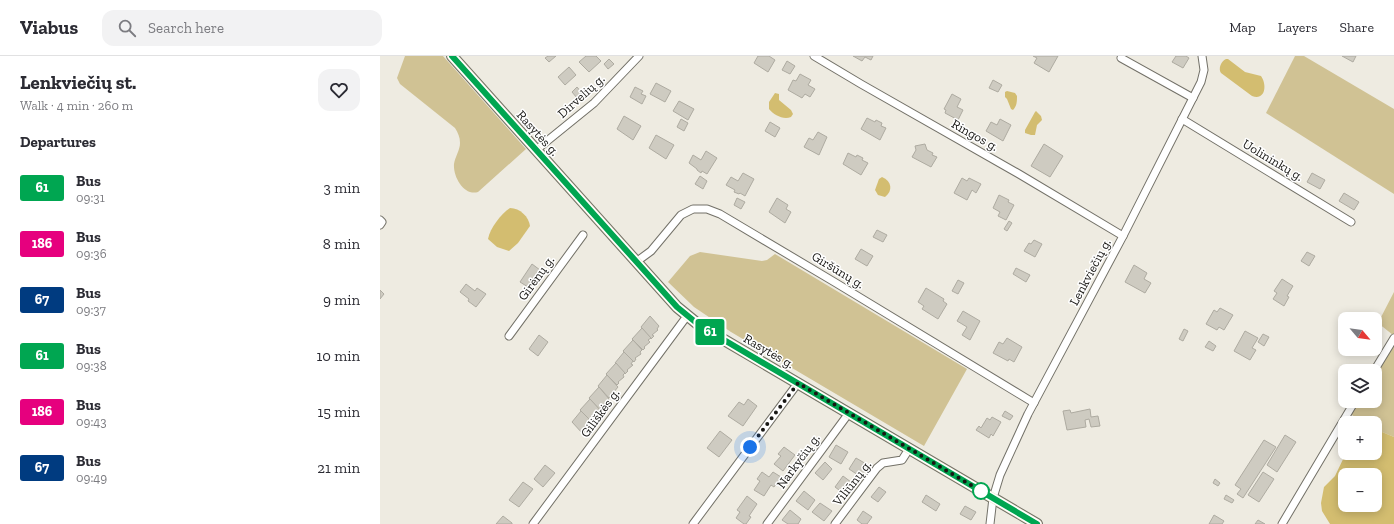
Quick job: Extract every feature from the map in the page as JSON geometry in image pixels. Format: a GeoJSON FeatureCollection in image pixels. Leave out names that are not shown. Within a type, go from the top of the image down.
{"type":"FeatureCollection","features":[{"type":"Feature","properties":{"kind":"main road","name":"Rasytės g."},"geometry":{"type":"LineString","coordinates":[[452,56],[636,262],[687,316],[714,334],[909,450],[1037,524]]}},
{"type":"Feature","properties":{"kind":"street","name":"Dirvelių g."},"geometry":{"type":"LineString","coordinates":[[536,150],[594,103],[639,56]]}},
{"type":"Feature","properties":{"kind":"street","name":"Ringos g."},"geometry":{"type":"LineString","coordinates":[[814,56],[1019,174],[1123,236]]}},
{"type":"Feature","properties":{"kind":"street","name":"Lenkviečių g."},"geometry":{"type":"LineString","coordinates":[[990,524],[993,498],[1000,475],[1034,403],[1123,236],[1201,82],[1204,70],[1202,56]]}},
{"type":"Feature","properties":{"kind":"street"},"geometry":{"type":"LineString","coordinates":[[1122,58],[1193,98]]}},
{"type":"Feature","properties":{"kind":"street","name":"Uolininkų g."},"geometry":{"type":"LineString","coordinates":[[1182,119],[1351,222]]}},
{"type":"Feature","properties":{"kind":"street","name":"Giršūnų g."},"geometry":{"type":"LineString","coordinates":[[636,262],[651,251],[681,215],[693,209],[707,209],[720,214],[1034,403]]}},
{"type":"Feature","properties":{"kind":"street","name":"Girėnų g."},"geometry":{"type":"LineString","coordinates":[[509,336],[583,235]]}},
{"type":"Feature","properties":{"kind":"street","name":"Giliškės g."},"geometry":{"type":"LineString","coordinates":[[533,524],[687,316]]}},
{"type":"Feature","properties":{"kind":"street"},"geometry":{"type":"LineString","coordinates":[[1378,364],[1394,338]]}},
{"type":"Feature","properties":{"kind":"street"},"geometry":{"type":"LineString","coordinates":[[693,524],[798,383]]}},
{"type":"Feature","properties":{"kind":"street"},"geometry":{"type":"LineString","coordinates":[[1282,524],[1351,408]]}},
{"type":"Feature","properties":{"kind":"street","name":"Narkyčių g."},"geometry":{"type":"LineString","coordinates":[[767,524],[848,413]]}},
{"type":"Feature","properties":{"kind":"street","name":"Viliūnų g."},"geometry":{"type":"LineString","coordinates":[[835,524],[877,468],[883,463],[902,460],[909,450]]}},
{"type":"Feature","properties":{"kind":"shaded area"},"geometry":{"type":"Polygon","coordinates":[[[405,56],[443,56],[526,149],[478,192],[468,191],[457,180],[454,164],[460,139],[455,128],[400,84],[397,78],[405,56]]]}},
{"type":"Feature","properties":{"kind":"shaded area"},"geometry":{"type":"Polygon","coordinates":[[[1295,56],[1304,56],[1394,109],[1394,194],[1266,113],[1295,56]]]}},
{"type":"Feature","properties":{"kind":"shaded area"},"geometry":{"type":"Polygon","coordinates":[[[1226,59],[1245,72],[1261,76],[1264,83],[1263,94],[1257,97],[1252,96],[1221,73],[1220,65],[1226,59]]]}},
{"type":"Feature","properties":{"kind":"shaded area"},"geometry":{"type":"Polygon","coordinates":[[[1005,92],[1015,93],[1017,96],[1017,102],[1013,110],[1005,97],[1005,92]]]}},
{"type":"Feature","properties":{"kind":"shaded area"},"geometry":{"type":"Polygon","coordinates":[[[775,93],[779,94],[779,100],[791,110],[793,114],[791,117],[785,118],[779,116],[769,109],[769,102],[775,93]]]}},
{"type":"Feature","properties":{"kind":"shaded area"},"geometry":{"type":"Polygon","coordinates":[[[1036,111],[1041,116],[1042,120],[1037,125],[1035,135],[1025,133],[1025,130],[1036,111]]]}},
{"type":"Feature","properties":{"kind":"shaded area"},"geometry":{"type":"Polygon","coordinates":[[[882,177],[888,181],[890,186],[888,195],[885,197],[878,195],[875,190],[879,179],[882,177]]]}},
{"type":"Feature","properties":{"kind":"shaded area"},"geometry":{"type":"Polygon","coordinates":[[[510,208],[520,211],[528,219],[530,226],[518,243],[509,251],[497,247],[488,239],[496,222],[510,208]]]}},
{"type":"Feature","properties":{"kind":"shaded area"},"geometry":{"type":"Polygon","coordinates":[[[700,252],[762,261],[767,260],[775,254],[967,369],[924,446],[731,332],[694,307],[668,282],[690,256],[700,252]]]}},
{"type":"Feature","properties":{"kind":"shaded area"},"geometry":{"type":"Polygon","coordinates":[[[1394,292],[1394,437],[1382,432],[1382,416],[1353,416],[1346,410],[1347,408],[1382,408],[1382,364],[1374,364],[1380,356],[1382,356],[1382,352],[1393,335],[1382,326],[1382,315],[1394,292]]]}},
{"type":"Feature","properties":{"kind":"shaded area"},"geometry":{"type":"Polygon","coordinates":[[[1382,432],[1394,437],[1394,524],[1330,524],[1322,511],[1321,503],[1324,487],[1335,476],[1338,470],[1338,512],[1382,512],[1382,468],[1339,468],[1343,460],[1382,460],[1382,432]]]}},
{"type":"Feature","properties":{"kind":"building"},"geometry":{"type":"Polygon","coordinates":[[[548,56],[556,56],[549,62],[545,58],[548,56]]]}},
{"type":"Feature","properties":{"kind":"building"},"geometry":{"type":"Polygon","coordinates":[[[586,56],[596,56],[601,61],[589,72],[579,62],[586,56]]]}},
{"type":"Feature","properties":{"kind":"building"},"geometry":{"type":"Polygon","coordinates":[[[758,56],[769,56],[775,60],[768,72],[754,63],[758,56]]]}},
{"type":"Feature","properties":{"kind":"building"},"geometry":{"type":"Polygon","coordinates":[[[853,56],[873,56],[871,60],[865,57],[862,61],[853,56]]]}},
{"type":"Feature","properties":{"kind":"building"},"geometry":{"type":"Polygon","coordinates":[[[1033,56],[1058,56],[1049,72],[1034,63],[1037,58],[1033,56]]]}},
{"type":"Feature","properties":{"kind":"building"},"geometry":{"type":"Polygon","coordinates":[[[1176,56],[1186,56],[1189,58],[1183,68],[1172,62],[1176,56]]]}},
{"type":"Feature","properties":{"kind":"building"},"geometry":{"type":"Polygon","coordinates":[[[1342,56],[1356,56],[1353,62],[1342,56]]]}},
{"type":"Feature","properties":{"kind":"building"},"geometry":{"type":"Polygon","coordinates":[[[609,59],[614,64],[608,69],[604,64],[609,59]]]}},
{"type":"Feature","properties":{"kind":"building"},"geometry":{"type":"Polygon","coordinates":[[[787,61],[795,66],[790,74],[782,70],[787,61]]]}},
{"type":"Feature","properties":{"kind":"building"},"geometry":{"type":"Polygon","coordinates":[[[569,67],[576,75],[565,85],[558,77],[569,67]]]}},
{"type":"Feature","properties":{"kind":"building"},"geometry":{"type":"Polygon","coordinates":[[[800,74],[811,80],[808,85],[815,89],[810,97],[805,94],[802,98],[788,90],[793,80],[796,81],[800,74]]]}},
{"type":"Feature","properties":{"kind":"building"},"geometry":{"type":"Polygon","coordinates":[[[993,80],[1002,85],[998,92],[989,88],[993,80]]]}},
{"type":"Feature","properties":{"kind":"building"},"geometry":{"type":"Polygon","coordinates":[[[656,83],[671,91],[665,102],[650,94],[656,83]]]}},
{"type":"Feature","properties":{"kind":"building"},"geometry":{"type":"Polygon","coordinates":[[[577,87],[582,93],[577,98],[572,92],[577,87]]]}},
{"type":"Feature","properties":{"kind":"building"},"geometry":{"type":"Polygon","coordinates":[[[635,87],[643,91],[641,94],[646,96],[642,104],[630,97],[635,87]]]}},
{"type":"Feature","properties":{"kind":"building"},"geometry":{"type":"Polygon","coordinates":[[[952,94],[961,99],[957,107],[963,110],[958,120],[945,113],[946,110],[944,109],[952,94]]]}},
{"type":"Feature","properties":{"kind":"building"},"geometry":{"type":"Polygon","coordinates":[[[679,101],[694,109],[688,120],[673,111],[679,101]]]}},
{"type":"Feature","properties":{"kind":"building"},"geometry":{"type":"Polygon","coordinates":[[[624,116],[641,126],[633,140],[617,129],[624,116]]]}},
{"type":"Feature","properties":{"kind":"building"},"geometry":{"type":"Polygon","coordinates":[[[867,118],[875,122],[876,120],[882,123],[881,126],[886,128],[880,140],[861,129],[867,118]]]}},
{"type":"Feature","properties":{"kind":"building"},"geometry":{"type":"Polygon","coordinates":[[[681,119],[688,123],[684,131],[677,127],[681,119]]]}},
{"type":"Feature","properties":{"kind":"building"},"geometry":{"type":"Polygon","coordinates":[[[1000,119],[1011,125],[1003,141],[986,131],[991,122],[997,125],[1000,119]]]}},
{"type":"Feature","properties":{"kind":"building"},"geometry":{"type":"Polygon","coordinates":[[[770,122],[780,128],[775,137],[765,131],[770,122]]]}},
{"type":"Feature","properties":{"kind":"building"},"geometry":{"type":"Polygon","coordinates":[[[818,132],[827,137],[819,155],[804,147],[809,138],[813,140],[818,132]]]}},
{"type":"Feature","properties":{"kind":"building"},"geometry":{"type":"Polygon","coordinates":[[[656,135],[674,145],[666,159],[649,148],[656,135]]]}},
{"type":"Feature","properties":{"kind":"building"},"geometry":{"type":"Polygon","coordinates":[[[925,144],[927,150],[933,153],[932,155],[937,157],[931,167],[912,157],[916,150],[915,146],[925,144]]]}},
{"type":"Feature","properties":{"kind":"building"},"geometry":{"type":"Polygon","coordinates":[[[1044,144],[1063,156],[1050,177],[1031,166],[1044,144]]]}},
{"type":"Feature","properties":{"kind":"building"},"geometry":{"type":"Polygon","coordinates":[[[706,151],[717,158],[707,174],[702,171],[701,173],[689,163],[693,155],[701,160],[706,151]]]}},
{"type":"Feature","properties":{"kind":"building"},"geometry":{"type":"Polygon","coordinates":[[[848,153],[856,157],[857,155],[863,158],[862,160],[868,163],[861,175],[843,164],[848,153]]]}},
{"type":"Feature","properties":{"kind":"building"},"geometry":{"type":"Polygon","coordinates":[[[743,173],[754,179],[745,196],[734,192],[735,190],[726,185],[731,177],[738,181],[743,173]]]}},
{"type":"Feature","properties":{"kind":"building"},"geometry":{"type":"Polygon","coordinates":[[[1312,173],[1325,180],[1320,189],[1307,182],[1312,173]]]}},
{"type":"Feature","properties":{"kind":"building"},"geometry":{"type":"Polygon","coordinates":[[[700,176],[707,181],[703,189],[695,184],[700,176]]]}},
{"type":"Feature","properties":{"kind":"building"},"geometry":{"type":"Polygon","coordinates":[[[962,178],[967,181],[969,178],[981,184],[976,193],[972,190],[967,200],[954,193],[962,178]]]}},
{"type":"Feature","properties":{"kind":"building"},"geometry":{"type":"Polygon","coordinates":[[[1344,193],[1359,202],[1354,210],[1339,201],[1344,193]]]}},
{"type":"Feature","properties":{"kind":"building"},"geometry":{"type":"Polygon","coordinates":[[[999,195],[1009,200],[1008,202],[1014,205],[1006,220],[998,216],[1000,212],[993,208],[999,195]]]}},
{"type":"Feature","properties":{"kind":"building"},"geometry":{"type":"Polygon","coordinates":[[[737,198],[745,202],[741,209],[734,205],[737,198]]]}},
{"type":"Feature","properties":{"kind":"building"},"geometry":{"type":"Polygon","coordinates":[[[777,198],[788,205],[786,209],[791,212],[785,223],[769,212],[777,198]]]}},
{"type":"Feature","properties":{"kind":"building"},"geometry":{"type":"Polygon","coordinates":[[[1009,221],[1012,223],[1007,231],[1004,229],[1009,221]]]}},
{"type":"Feature","properties":{"kind":"building"},"geometry":{"type":"Polygon","coordinates":[[[877,230],[887,235],[883,242],[873,237],[877,230]]]}},
{"type":"Feature","properties":{"kind":"building"},"geometry":{"type":"Polygon","coordinates":[[[1034,240],[1042,244],[1035,257],[1024,251],[1029,243],[1031,244],[1034,240]]]}},
{"type":"Feature","properties":{"kind":"building"},"geometry":{"type":"Polygon","coordinates":[[[861,249],[873,256],[867,266],[855,259],[861,249]]]}},
{"type":"Feature","properties":{"kind":"building"},"geometry":{"type":"Polygon","coordinates":[[[1307,252],[1315,256],[1309,266],[1301,261],[1307,252]]]}},
{"type":"Feature","properties":{"kind":"building"},"geometry":{"type":"Polygon","coordinates":[[[532,264],[540,270],[528,287],[520,282],[532,264]]]}},
{"type":"Feature","properties":{"kind":"building"},"geometry":{"type":"Polygon","coordinates":[[[1134,265],[1147,273],[1144,279],[1151,283],[1145,293],[1125,282],[1134,265]]]}},
{"type":"Feature","properties":{"kind":"building"},"geometry":{"type":"Polygon","coordinates":[[[1016,268],[1030,275],[1026,282],[1013,274],[1016,268]]]}},
{"type":"Feature","properties":{"kind":"building"},"geometry":{"type":"Polygon","coordinates":[[[1282,279],[1293,286],[1287,296],[1289,297],[1284,306],[1273,299],[1277,293],[1274,291],[1282,279]]]}},
{"type":"Feature","properties":{"kind":"building"},"geometry":{"type":"Polygon","coordinates":[[[958,280],[964,283],[958,294],[952,291],[958,280]]]}},
{"type":"Feature","properties":{"kind":"building"},"geometry":{"type":"Polygon","coordinates":[[[466,284],[475,291],[477,288],[486,294],[476,307],[460,292],[466,284]]]}},
{"type":"Feature","properties":{"kind":"building"},"geometry":{"type":"Polygon","coordinates":[[[926,288],[944,299],[943,301],[947,304],[938,319],[922,309],[924,306],[918,302],[926,288]]]}},
{"type":"Feature","properties":{"kind":"building"},"geometry":{"type":"Polygon","coordinates":[[[380,290],[384,294],[380,299],[380,290]]]}},
{"type":"Feature","properties":{"kind":"building"},"geometry":{"type":"Polygon","coordinates":[[[1220,308],[1233,315],[1224,330],[1219,327],[1217,330],[1206,324],[1214,310],[1217,312],[1220,308]]]}},
{"type":"Feature","properties":{"kind":"building"},"geometry":{"type":"Polygon","coordinates":[[[963,311],[980,321],[970,340],[962,335],[967,327],[957,321],[963,311]]]}},
{"type":"Feature","properties":{"kind":"building"},"geometry":{"type":"Polygon","coordinates":[[[650,316],[659,326],[657,329],[658,330],[652,335],[654,336],[651,339],[641,327],[650,316]]]}},
{"type":"Feature","properties":{"kind":"building"},"geometry":{"type":"Polygon","coordinates":[[[642,328],[651,338],[648,340],[650,342],[644,347],[645,348],[643,350],[632,339],[642,328]]]}},
{"type":"Feature","properties":{"kind":"building"},"geometry":{"type":"Polygon","coordinates":[[[1184,329],[1188,331],[1183,341],[1179,339],[1184,329]]]}},
{"type":"Feature","properties":{"kind":"building"},"geometry":{"type":"Polygon","coordinates":[[[1245,331],[1258,338],[1252,348],[1256,350],[1250,360],[1234,351],[1245,331]]]}},
{"type":"Feature","properties":{"kind":"building"},"geometry":{"type":"Polygon","coordinates":[[[1263,334],[1269,337],[1264,346],[1258,342],[1263,334]]]}},
{"type":"Feature","properties":{"kind":"building"},"geometry":{"type":"Polygon","coordinates":[[[539,335],[548,342],[538,356],[529,349],[539,335]]]}},
{"type":"Feature","properties":{"kind":"building"},"geometry":{"type":"Polygon","coordinates":[[[1007,338],[1022,347],[1014,362],[1009,359],[1008,361],[993,353],[999,342],[1003,344],[1007,338]]]}},
{"type":"Feature","properties":{"kind":"building"},"geometry":{"type":"Polygon","coordinates":[[[633,340],[642,350],[640,352],[641,354],[635,358],[636,359],[634,362],[623,351],[633,340]]]}},
{"type":"Feature","properties":{"kind":"building"},"geometry":{"type":"Polygon","coordinates":[[[1209,341],[1216,346],[1213,351],[1205,347],[1209,341]]]}},
{"type":"Feature","properties":{"kind":"building"},"geometry":{"type":"Polygon","coordinates":[[[624,352],[633,361],[631,364],[633,365],[625,374],[615,363],[624,352]]]}},
{"type":"Feature","properties":{"kind":"building"},"geometry":{"type":"Polygon","coordinates":[[[616,363],[625,373],[623,375],[624,377],[618,382],[619,383],[617,385],[606,374],[616,363]]]}},
{"type":"Feature","properties":{"kind":"building"},"geometry":{"type":"Polygon","coordinates":[[[607,375],[618,387],[609,398],[598,386],[607,375]]]}},
{"type":"Feature","properties":{"kind":"building"},"geometry":{"type":"Polygon","coordinates":[[[599,387],[609,399],[600,410],[589,398],[599,387]]]}},
{"type":"Feature","properties":{"kind":"building"},"geometry":{"type":"Polygon","coordinates":[[[590,399],[601,411],[592,422],[580,410],[590,399]]]}},
{"type":"Feature","properties":{"kind":"building"},"geometry":{"type":"Polygon","coordinates":[[[748,399],[757,406],[743,426],[728,416],[739,402],[744,405],[748,399]]]}},
{"type":"Feature","properties":{"kind":"building"},"geometry":{"type":"Polygon","coordinates":[[[1090,409],[1091,417],[1098,416],[1100,426],[1091,427],[1089,419],[1085,420],[1086,427],[1067,430],[1063,411],[1070,410],[1071,413],[1090,409]]]}},
{"type":"Feature","properties":{"kind":"building"},"geometry":{"type":"Polygon","coordinates":[[[581,411],[592,422],[583,434],[572,422],[581,411]]]}},
{"type":"Feature","properties":{"kind":"building"},"geometry":{"type":"Polygon","coordinates":[[[1005,411],[1013,416],[1010,420],[1002,416],[1005,411]]]}},
{"type":"Feature","properties":{"kind":"building"},"geometry":{"type":"Polygon","coordinates":[[[992,417],[1001,422],[993,436],[991,434],[989,438],[976,430],[979,426],[981,428],[987,418],[990,420],[992,417]]]}},
{"type":"Feature","properties":{"kind":"building"},"geometry":{"type":"Polygon","coordinates":[[[720,431],[732,440],[719,457],[707,448],[720,431]]]}},
{"type":"Feature","properties":{"kind":"building"},"geometry":{"type":"Polygon","coordinates":[[[1285,435],[1296,442],[1277,472],[1267,465],[1285,435]]]}},
{"type":"Feature","properties":{"kind":"building"},"geometry":{"type":"Polygon","coordinates":[[[1264,440],[1276,447],[1243,498],[1237,494],[1241,489],[1235,485],[1264,440]]]}},
{"type":"Feature","properties":{"kind":"building"},"geometry":{"type":"Polygon","coordinates":[[[836,445],[848,452],[841,464],[829,457],[836,445]]]}},
{"type":"Feature","properties":{"kind":"building"},"geometry":{"type":"Polygon","coordinates":[[[784,447],[795,455],[783,471],[774,464],[781,456],[778,454],[784,447]]]}},
{"type":"Feature","properties":{"kind":"building"},"geometry":{"type":"Polygon","coordinates":[[[856,458],[868,465],[861,477],[849,469],[856,458]]]}},
{"type":"Feature","properties":{"kind":"building"},"geometry":{"type":"Polygon","coordinates":[[[825,462],[832,469],[823,480],[815,473],[825,462]]]}},
{"type":"Feature","properties":{"kind":"building"},"geometry":{"type":"Polygon","coordinates":[[[545,465],[555,473],[543,487],[534,479],[545,465]]]}},
{"type":"Feature","properties":{"kind":"building"},"geometry":{"type":"Polygon","coordinates":[[[762,472],[769,477],[773,472],[781,477],[774,487],[771,485],[764,496],[754,490],[760,481],[757,479],[762,472]]]}},
{"type":"Feature","properties":{"kind":"building"},"geometry":{"type":"Polygon","coordinates":[[[1263,472],[1274,479],[1259,502],[1248,495],[1263,472]]]}},
{"type":"Feature","properties":{"kind":"building"},"geometry":{"type":"Polygon","coordinates":[[[843,476],[851,482],[843,493],[835,487],[843,476]]]}},
{"type":"Feature","properties":{"kind":"building"},"geometry":{"type":"Polygon","coordinates":[[[1215,479],[1220,483],[1218,486],[1213,483],[1215,479]]]}},
{"type":"Feature","properties":{"kind":"building"},"geometry":{"type":"Polygon","coordinates":[[[523,482],[533,489],[519,507],[509,500],[523,482]]]}},
{"type":"Feature","properties":{"kind":"building"},"geometry":{"type":"Polygon","coordinates":[[[879,487],[886,492],[878,502],[871,497],[879,487]]]}},
{"type":"Feature","properties":{"kind":"building"},"geometry":{"type":"Polygon","coordinates":[[[804,491],[815,500],[808,510],[796,501],[804,491]]]}},
{"type":"Feature","properties":{"kind":"building"},"geometry":{"type":"Polygon","coordinates":[[[926,495],[940,504],[936,511],[922,502],[926,495]]]}},
{"type":"Feature","properties":{"kind":"building"},"geometry":{"type":"Polygon","coordinates":[[[1226,495],[1234,500],[1232,503],[1224,499],[1226,495]]]}},
{"type":"Feature","properties":{"kind":"building"},"geometry":{"type":"Polygon","coordinates":[[[747,496],[757,504],[749,516],[751,517],[746,524],[744,524],[736,518],[740,512],[737,510],[747,496]]]}},
{"type":"Feature","properties":{"kind":"building"},"geometry":{"type":"Polygon","coordinates":[[[820,503],[832,511],[824,521],[812,512],[820,503]]]}},
{"type":"Feature","properties":{"kind":"building"},"geometry":{"type":"Polygon","coordinates":[[[965,506],[976,512],[971,520],[960,514],[965,506]]]}},
{"type":"Feature","properties":{"kind":"building"},"geometry":{"type":"Polygon","coordinates":[[[790,510],[801,519],[798,524],[788,524],[782,520],[790,510]]]}},
{"type":"Feature","properties":{"kind":"building"},"geometry":{"type":"Polygon","coordinates":[[[863,511],[872,517],[867,524],[862,524],[857,520],[863,511]]]}},
{"type":"Feature","properties":{"kind":"building"},"geometry":{"type":"Polygon","coordinates":[[[1214,515],[1224,521],[1222,524],[1209,524],[1214,515]]]}},
{"type":"Feature","properties":{"kind":"building"},"geometry":{"type":"Polygon","coordinates":[[[503,516],[512,523],[512,524],[496,524],[503,516]]]}},
{"type":"Feature","properties":{"kind":"building"},"geometry":{"type":"Polygon","coordinates":[[[1258,520],[1265,524],[1255,524],[1258,520]]]}},
{"type":"Feature","properties":{"kind":"bus line","name":"61"},"geometry":{"type":"LineString","coordinates":[[452,56],[677,307],[687,316],[699,325],[909,450],[1037,524]]}},
{"type":"Feature","properties":{"kind":"route"},"geometry":{"type":"LineString","coordinates":[[750,447],[798,383],[909,450],[981,491]]}}]}
